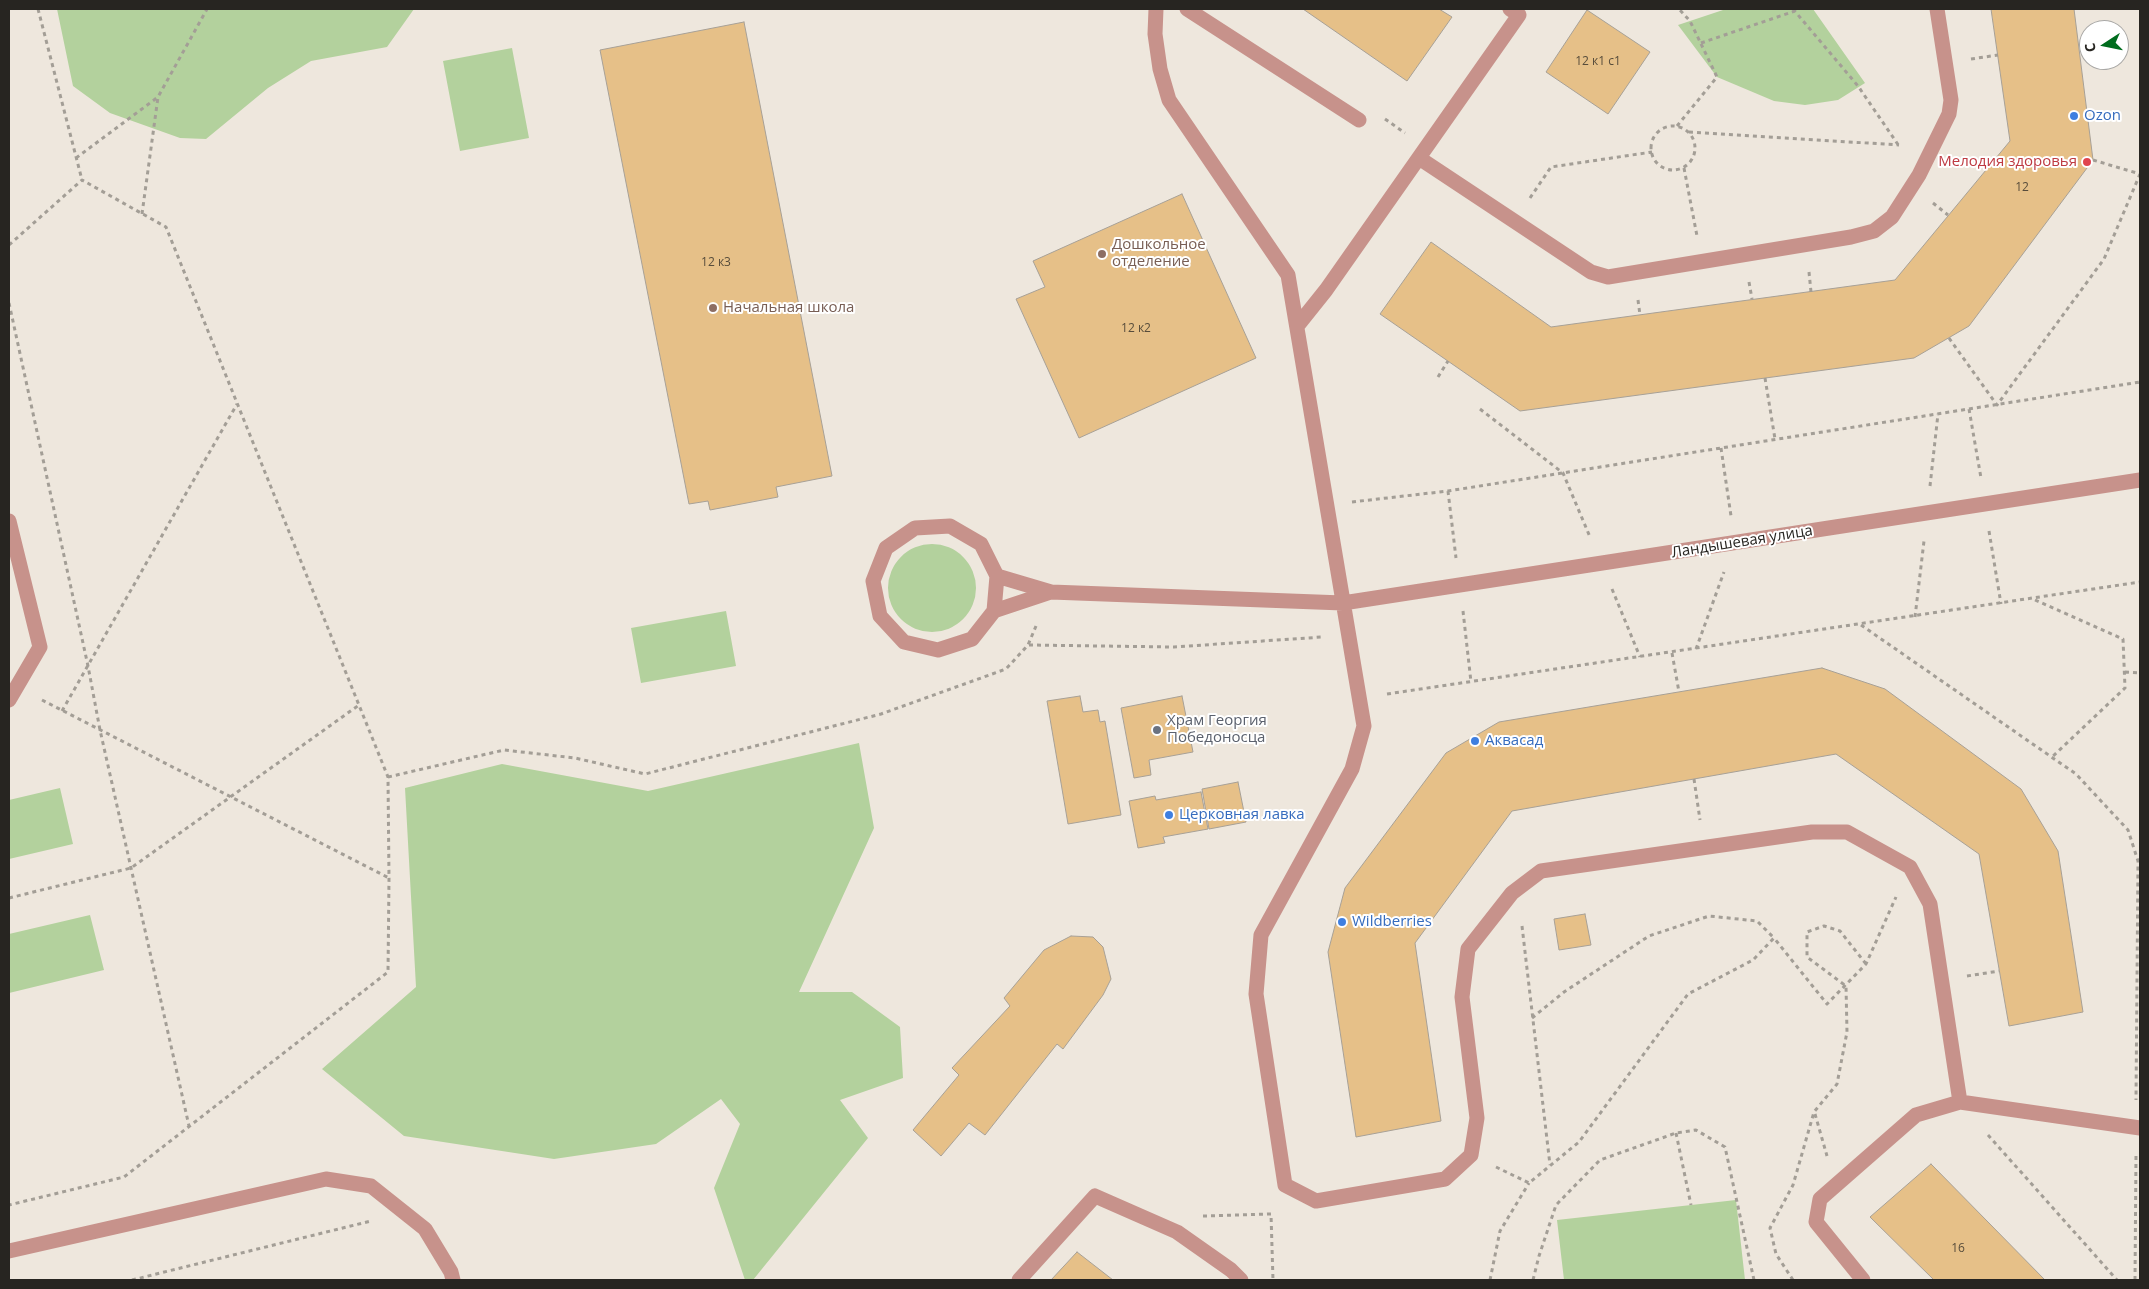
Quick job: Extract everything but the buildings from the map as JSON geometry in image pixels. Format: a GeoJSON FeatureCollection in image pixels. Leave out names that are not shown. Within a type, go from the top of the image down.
{"type":"FeatureCollection","features":[{"type":"Feature","properties":{"kind":"street"},"geometry":{"type":"LineString","coordinates":[[1156,9],[1155,34],[1160,69],[1170,100],[1288,275],[1298,325],[1364,726],[1352,769],[1261,935],[1256,994],[1285,1185],[1316,1202],[1445,1179],[1470,1155],[1477,1118],[1462,997],[1468,949],[1512,893],[1541,871],[1812,832],[1847,832],[1910,867],[1930,904],[1960,1102]]}},
{"type":"Feature","properties":{"kind":"street"},"geometry":{"type":"LineString","coordinates":[[1187,9],[1360,120]]}},
{"type":"Feature","properties":{"kind":"street"},"geometry":{"type":"LineString","coordinates":[[1298,325],[1326,290],[1519,15],[1510,9]]}},
{"type":"Feature","properties":{"kind":"street"},"geometry":{"type":"LineString","coordinates":[[1422,152],[1515,221],[1591,272],[1608,276],[1851,237],[1874,231],[1892,217],[1919,175],[1949,114],[1951,100],[1936,9]]}},
{"type":"Feature","properties":{"kind":"street","name":"Ландышевая улица"},"geometry":{"type":"LineString","coordinates":[[1051,592],[1343,603],[2140,480]]}},
{"type":"Feature","properties":{"kind":"street"},"geometry":{"type":"LineString","coordinates":[[9,521],[40,647],[9,700]]}},
{"type":"Feature","properties":{"kind":"street"},"geometry":{"type":"LineString","coordinates":[[950,526],[981,544],[997,576],[994,611],[972,639],[938,650],[904,642],[880,616],[873,581],[886,548],[915,528],[950,526]]}},
{"type":"Feature","properties":{"kind":"street"},"geometry":{"type":"LineString","coordinates":[[997,576],[1051,592]]}},
{"type":"Feature","properties":{"kind":"street"},"geometry":{"type":"LineString","coordinates":[[994,611],[1051,592]]}},
{"type":"Feature","properties":{"kind":"street"},"geometry":{"type":"LineString","coordinates":[[1863,1280],[1816,1222],[1820,1199],[1916,1115],[1960,1102],[2138,1127]]}},
{"type":"Feature","properties":{"kind":"street"},"geometry":{"type":"LineString","coordinates":[[9,1251],[326,1179],[371,1186],[425,1228],[451,1272],[453,1280]]}},
{"type":"Feature","properties":{"kind":"street"},"geometry":{"type":"LineString","coordinates":[[1018,1280],[1095,1196],[1176,1232],[1231,1270],[1241,1280]]}},
{"type":"Feature","properties":{"kind":"path"},"geometry":{"type":"LineString","coordinates":[[9,1205],[124,1177],[388,972],[388,777],[166,227],[82,180],[38,9]]}},
{"type":"Feature","properties":{"kind":"path"},"geometry":{"type":"LineString","coordinates":[[142,214],[158,97],[207,9]]}},
{"type":"Feature","properties":{"kind":"path"},"geometry":{"type":"LineString","coordinates":[[1677,126],[1717,77],[1690,21],[1679,9]]}},
{"type":"Feature","properties":{"kind":"path"},"geometry":{"type":"LineString","coordinates":[[1700,43],[1794,10],[1858,86],[1919,175]]}},
{"type":"Feature","properties":{"kind":"path"},"geometry":{"type":"LineString","coordinates":[[76,158],[158,97]]}},
{"type":"Feature","properties":{"kind":"path"},"geometry":{"type":"LineString","coordinates":[[1360,120],[1382,117],[1422,152]]}},
{"type":"Feature","properties":{"kind":"path"},"geometry":{"type":"LineString","coordinates":[[1689,132],[1695,144],[1693,158],[1684,168],[1670,170],[1658,164],[1652,152],[1653,138],[1663,128],[1677,126],[1689,132],[1899,145]]}},
{"type":"Feature","properties":{"kind":"path"},"geometry":{"type":"LineString","coordinates":[[1515,221],[1551,167],[1652,152]]}},
{"type":"Feature","properties":{"kind":"path"},"geometry":{"type":"LineString","coordinates":[[1997,405],[2104,259],[2140,174],[2094,160]]}},
{"type":"Feature","properties":{"kind":"path"},"geometry":{"type":"LineString","coordinates":[[1684,168],[1701,261]]}},
{"type":"Feature","properties":{"kind":"path"},"geometry":{"type":"LineString","coordinates":[[9,245],[82,180]]}},
{"type":"Feature","properties":{"kind":"path"},"geometry":{"type":"LineString","coordinates":[[9,303],[88,666],[100,730],[189,1126]]}},
{"type":"Feature","properties":{"kind":"path"},"geometry":{"type":"LineString","coordinates":[[1948,338],[1997,405]]}},
{"type":"Feature","properties":{"kind":"path"},"geometry":{"type":"LineString","coordinates":[[1438,377],[1448,361]]}},
{"type":"Feature","properties":{"kind":"path"},"geometry":{"type":"LineString","coordinates":[[1765,378],[1775,440]]}},
{"type":"Feature","properties":{"kind":"path"},"geometry":{"type":"LineString","coordinates":[[1327,504],[1448,491],[2140,382]]}},
{"type":"Feature","properties":{"kind":"path"},"geometry":{"type":"LineString","coordinates":[[62,711],[238,404]]}},
{"type":"Feature","properties":{"kind":"path"},"geometry":{"type":"LineString","coordinates":[[1480,409],[1563,473]]}},
{"type":"Feature","properties":{"kind":"path"},"geometry":{"type":"LineString","coordinates":[[1359,698],[2034,600],[2140,582]]}},
{"type":"Feature","properties":{"kind":"path"},"geometry":{"type":"LineString","coordinates":[[388,777],[504,750],[575,758],[645,774],[881,714],[1006,669],[1028,645],[1051,592]]}},
{"type":"Feature","properties":{"kind":"path"},"geometry":{"type":"LineString","coordinates":[[2034,600],[2123,639],[2126,672],[2125,688],[2052,757]]}},
{"type":"Feature","properties":{"kind":"path"},"geometry":{"type":"LineString","coordinates":[[1861,625],[2076,774],[2128,830],[2138,861],[2139,1014],[2135,1280]]}},
{"type":"Feature","properties":{"kind":"path"},"geometry":{"type":"LineString","coordinates":[[1028,645],[1174,647],[1350,635]]}},
{"type":"Feature","properties":{"kind":"path"},"geometry":{"type":"LineString","coordinates":[[1672,653],[1679,692]]}},
{"type":"Feature","properties":{"kind":"path"},"geometry":{"type":"LineString","coordinates":[[2126,672],[2140,673]]}},
{"type":"Feature","properties":{"kind":"path"},"geometry":{"type":"LineString","coordinates":[[17,687],[389,878]]}},
{"type":"Feature","properties":{"kind":"path"},"geometry":{"type":"LineString","coordinates":[[9,898],[131,868],[359,705]]}},
{"type":"Feature","properties":{"kind":"path"},"geometry":{"type":"LineString","coordinates":[[1694,779],[1705,848]]}},
{"type":"Feature","properties":{"kind":"path"},"geometry":{"type":"LineString","coordinates":[[1532,1018],[1564,992],[1649,936],[1709,916],[1757,921],[1774,938],[1827,1004],[1866,964],[1910,867]]}},
{"type":"Feature","properties":{"kind":"path"},"geometry":{"type":"LineString","coordinates":[[1518,888],[1550,1165]]}},
{"type":"Feature","properties":{"kind":"path"},"geometry":{"type":"LineString","coordinates":[[1846,986],[1807,957],[1807,932],[1824,926],[1840,931],[1866,964]]}},
{"type":"Feature","properties":{"kind":"path"},"geometry":{"type":"LineString","coordinates":[[1490,1280],[1500,1231],[1530,1183],[1579,1142],[1688,994],[1753,960],[1774,938]]}},
{"type":"Feature","properties":{"kind":"path"},"geometry":{"type":"LineString","coordinates":[[1793,1280],[1776,1254],[1770,1228],[1792,1185],[1814,1112],[1837,1084],[1847,1032],[1846,986]]}},
{"type":"Feature","properties":{"kind":"path"},"geometry":{"type":"LineString","coordinates":[[1960,1102],[2117,1280]]}},
{"type":"Feature","properties":{"kind":"path"},"geometry":{"type":"LineString","coordinates":[[1814,1112],[1836,1185]]}},
{"type":"Feature","properties":{"kind":"path"},"geometry":{"type":"LineString","coordinates":[[1533,1280],[1556,1206],[1600,1160],[1676,1133],[1696,1130],[1725,1147],[1754,1280]]}},
{"type":"Feature","properties":{"kind":"path"},"geometry":{"type":"LineString","coordinates":[[1676,1133],[1691,1205]]}},
{"type":"Feature","properties":{"kind":"path"},"geometry":{"type":"LineString","coordinates":[[1470,1155],[1530,1183]]}},
{"type":"Feature","properties":{"kind":"path"},"geometry":{"type":"LineString","coordinates":[[132,1280],[404,1212]]}},
{"type":"Feature","properties":{"kind":"path"},"geometry":{"type":"LineString","coordinates":[[1202,1216],[1271,1214],[1273,1280]]}},
{"type":"Feature","properties":{"kind":"path"},"geometry":{"type":"LineString","coordinates":[[2136,1251],[2140,1248]]}},
{"type":"Feature","properties":{"kind":"green space"},"geometry":{"type":"Polygon","coordinates":[[[57,9],[414,9],[387,47],[311,61],[268,88],[206,139],[180,138],[110,113],[73,86],[57,9]]]}},
{"type":"Feature","properties":{"kind":"green space"},"geometry":{"type":"Polygon","coordinates":[[[1726,9],[1813,9],[1865,83],[1838,100],[1805,105],[1774,101],[1717,77],[1678,25],[1726,9]]]}},
{"type":"Feature","properties":{"kind":"green space"},"geometry":{"type":"Polygon","coordinates":[[[512,48],[529,138],[460,151],[443,61],[512,48]]]}},
{"type":"Feature","properties":{"kind":"green space"},"geometry":{"type":"Polygon","coordinates":[[[923,544],[941,544],[957,551],[969,563],[976,579],[976,597],[969,613],[957,625],[941,632],[923,632],[907,625],[895,613],[888,597],[888,579],[895,563],[907,551],[923,544]]]}},
{"type":"Feature","properties":{"kind":"green space"},"geometry":{"type":"Polygon","coordinates":[[[726,611],[736,666],[641,683],[631,628],[726,611]]]}},
{"type":"Feature","properties":{"kind":"green space"},"geometry":{"type":"Polygon","coordinates":[[[859,743],[874,828],[799,992],[852,992],[900,1027],[903,1078],[840,1100],[868,1138],[753,1280],[745,1280],[714,1188],[740,1124],[721,1099],[656,1144],[554,1159],[404,1136],[322,1069],[416,987],[405,788],[502,764],[648,791],[859,743]]]}},
{"type":"Feature","properties":{"kind":"green space"},"geometry":{"type":"Polygon","coordinates":[[[60,788],[73,844],[9,859],[9,800],[60,788]]]}},
{"type":"Feature","properties":{"kind":"green space"},"geometry":{"type":"Polygon","coordinates":[[[90,915],[104,970],[9,993],[9,934],[90,915]]]}},
{"type":"Feature","properties":{"kind":"green space"},"geometry":{"type":"Polygon","coordinates":[[[1736,1200],[1745,1280],[1564,1280],[1557,1220],[1736,1200]]]}},
{"type":"Feature","properties":{"kind":"place","name":"Ozon"},"geometry":{"type":"Point","coordinates":[2074,116]}},
{"type":"Feature","properties":{"kind":"place","name":"Мелодия здоровья"},"geometry":{"type":"Point","coordinates":[2087,162]}},
{"type":"Feature","properties":{"kind":"place","name":"Дошкольное отделение"},"geometry":{"type":"Point","coordinates":[1102,254]}},
{"type":"Feature","properties":{"kind":"place","name":"Начальная школа"},"geometry":{"type":"Point","coordinates":[713,308]}},
{"type":"Feature","properties":{"kind":"place","name":"Храм Георгия Победоносца"},"geometry":{"type":"Point","coordinates":[1157,730]}},
{"type":"Feature","properties":{"kind":"place","name":"Аквасад"},"geometry":{"type":"Point","coordinates":[1475,741]}},
{"type":"Feature","properties":{"kind":"place","name":"Церковная лавка"},"geometry":{"type":"Point","coordinates":[1169,815]}},
{"type":"Feature","properties":{"kind":"place","name":"Wildberries"},"geometry":{"type":"Point","coordinates":[1342,922]}}]}
